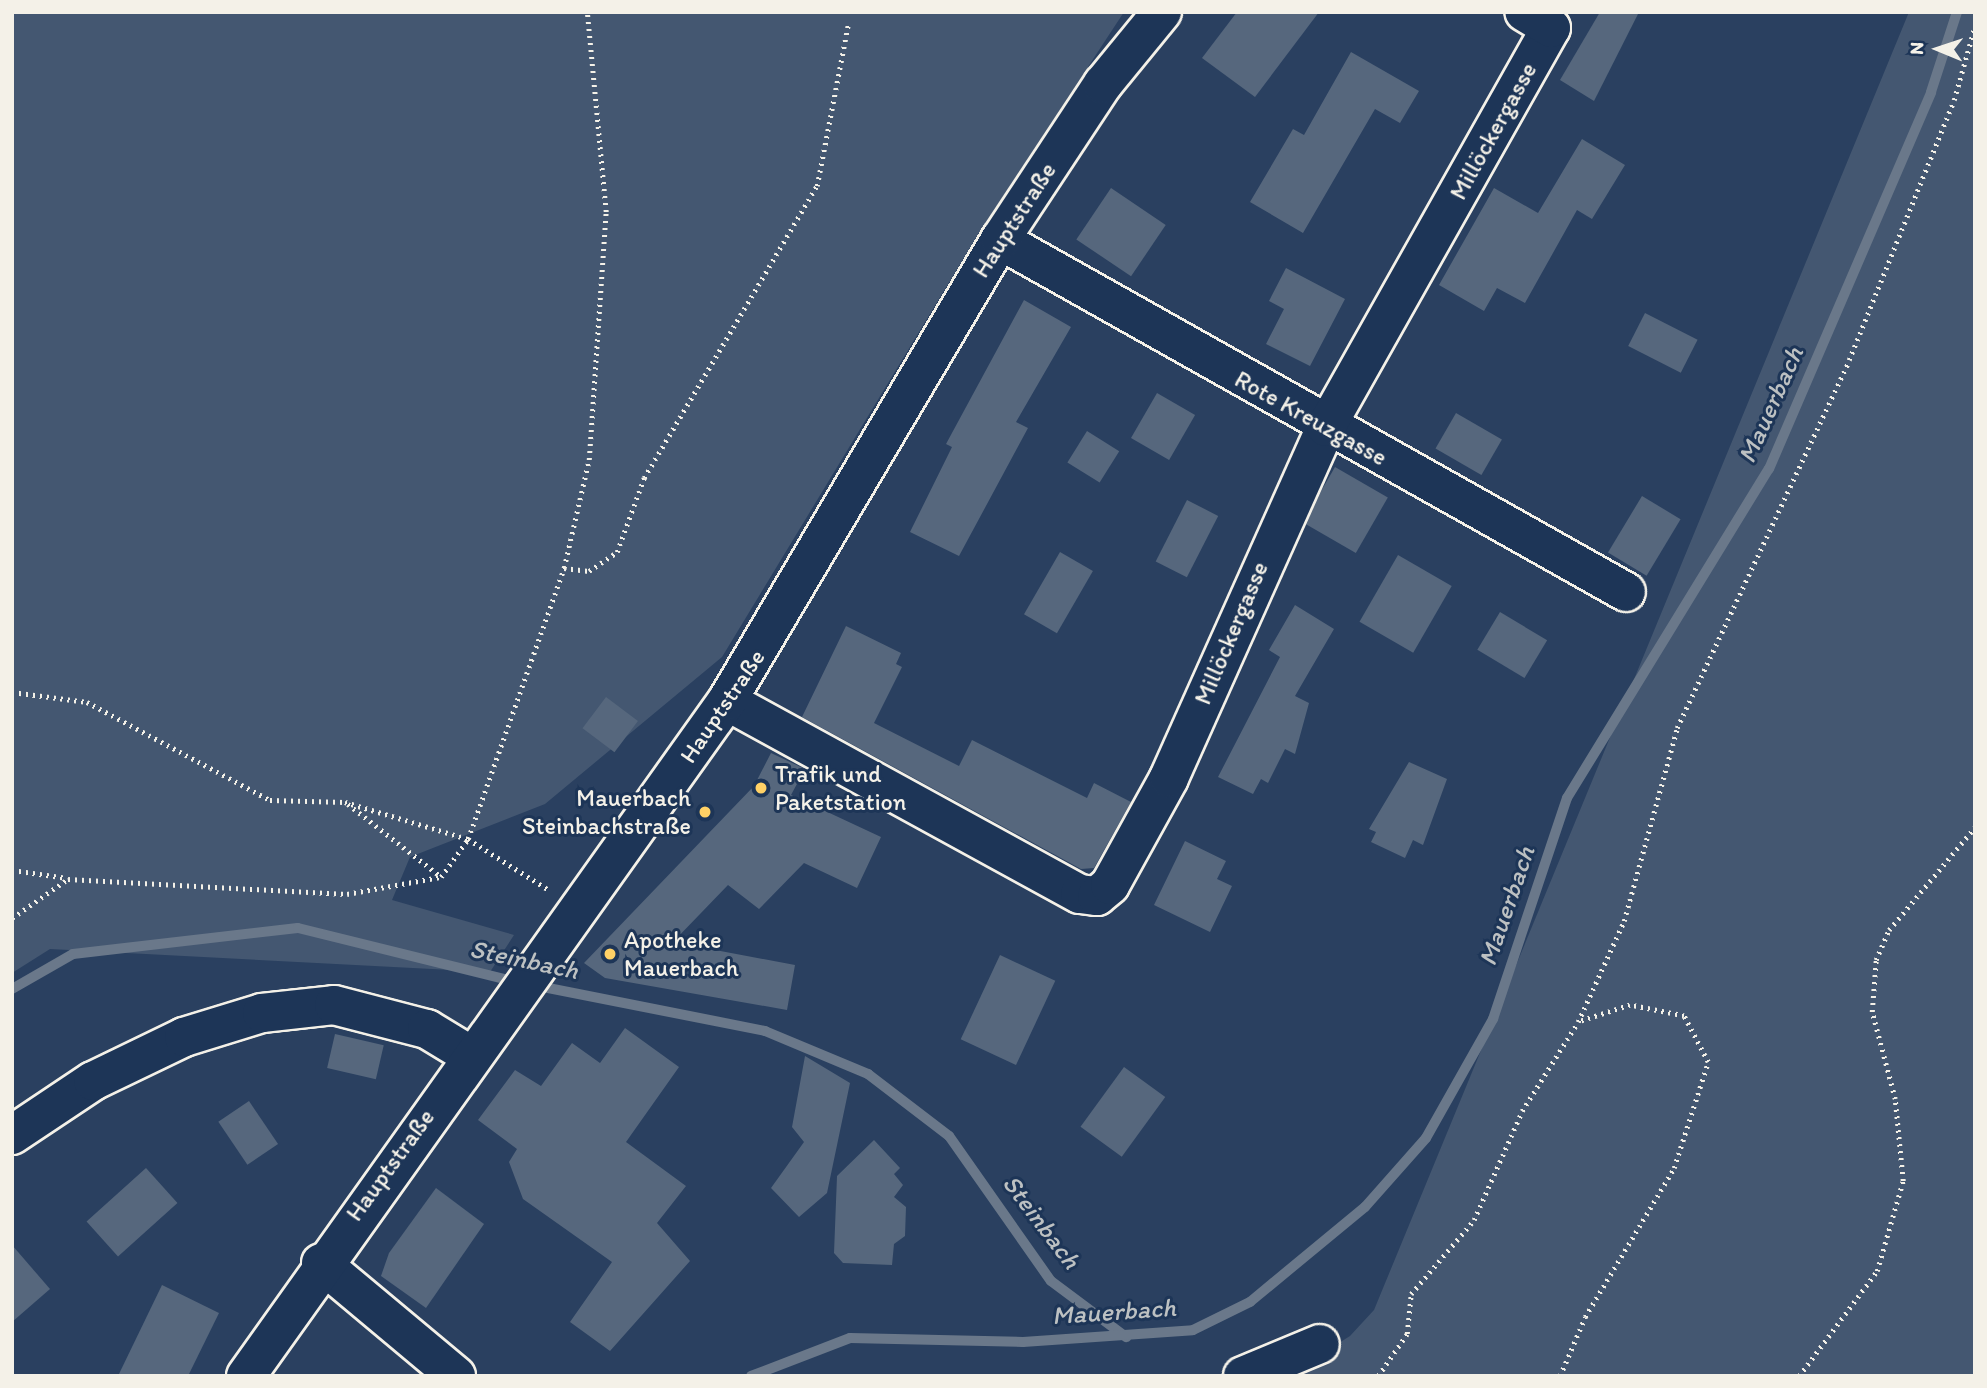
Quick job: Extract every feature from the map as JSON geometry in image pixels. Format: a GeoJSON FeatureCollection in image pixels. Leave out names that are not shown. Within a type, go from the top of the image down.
{"type":"FeatureCollection","features":[{"type":"Feature","properties":{"kind":"street","name":"Hauptstraße"},"geometry":{"type":"LineString","coordinates":[[246,1376],[321,1262],[727,701],[1000,240],[1103,84],[1162,12]]}},
{"type":"Feature","properties":{"kind":"street","name":"Millöckergasse"},"geometry":{"type":"LineString","coordinates":[[727,701],[1080,894],[1097,896],[1110,885],[1169,778],[1326,427],[1551,28],[1524,12]]}},
{"type":"Feature","properties":{"kind":"street","name":"Rote Kreuzgasse"},"geometry":{"type":"LineString","coordinates":[[1000,240],[1326,427],[1626,592]]}},
{"type":"Feature","properties":{"kind":"street"},"geometry":{"type":"LineString","coordinates":[[12,1135],[93,1081],[184,1037],[262,1013],[334,1005],[427,1029],[470,1055]]}},
{"type":"Feature","properties":{"kind":"street"},"geometry":{"type":"LineString","coordinates":[[321,1262],[456,1376]]}},
{"type":"Feature","properties":{"kind":"street"},"geometry":{"type":"LineString","coordinates":[[1243,1376],[1320,1344]]}},
{"type":"Feature","properties":{"kind":"path"},"geometry":{"type":"LineString","coordinates":[[12,870],[68,879],[347,894],[441,877],[468,839],[564,568],[589,460],[607,212],[587,12]]}},
{"type":"Feature","properties":{"kind":"path"},"geometry":{"type":"LineString","coordinates":[[564,568],[589,571],[617,552],[645,478],[817,186],[848,25]]}},
{"type":"Feature","properties":{"kind":"path"},"geometry":{"type":"LineString","coordinates":[[1378,1376],[1407,1334],[1411,1294],[1474,1220],[1522,1111],[1577,1022],[1624,921],[1677,727],[1849,360],[1954,100],[1975,26]]}},
{"type":"Feature","properties":{"kind":"path"},"geometry":{"type":"LineString","coordinates":[[12,692],[87,702],[270,800],[345,802],[468,839],[579,909]]}},
{"type":"Feature","properties":{"kind":"path"},"geometry":{"type":"LineString","coordinates":[[345,802],[441,877]]}},
{"type":"Feature","properties":{"kind":"path"},"geometry":{"type":"LineString","coordinates":[[1799,1376],[1877,1271],[1903,1181],[1895,1099],[1872,1012],[1876,960],[1889,930],[1975,827]]}},
{"type":"Feature","properties":{"kind":"path"},"geometry":{"type":"LineString","coordinates":[[12,918],[68,879]]}},
{"type":"Feature","properties":{"kind":"path"},"geometry":{"type":"LineString","coordinates":[[1560,1376],[1585,1317],[1674,1168],[1709,1062],[1684,1016],[1630,1005],[1577,1022]]}},
{"type":"Feature","properties":{"kind":"shaded area"},"geometry":{"type":"Polygon","coordinates":[[[12,12],[1124,12],[979,233],[722,657],[545,804],[410,857],[392,900],[514,935],[490,972],[50,949],[12,973],[12,12]]]}},
{"type":"Feature","properties":{"kind":"shaded area"},"geometry":{"type":"Polygon","coordinates":[[[1909,12],[1975,12],[1975,1376],[1297,1376],[1294,1371],[1350,1336],[1374,1310],[1909,12]]]}},
{"type":"Feature","properties":{"kind":"building"},"geometry":{"type":"Polygon","coordinates":[[[1237,12],[1319,12],[1255,97],[1202,58],[1237,12]]]}},
{"type":"Feature","properties":{"kind":"building"},"geometry":{"type":"Polygon","coordinates":[[[1600,12],[1639,12],[1594,101],[1560,80],[1600,12]]]}},
{"type":"Feature","properties":{"kind":"building"},"geometry":{"type":"Polygon","coordinates":[[[1351,52],[1419,91],[1400,123],[1375,109],[1303,233],[1250,202],[1293,129],[1304,135],[1351,52]]]}},
{"type":"Feature","properties":{"kind":"building"},"geometry":{"type":"Polygon","coordinates":[[[1582,139],[1625,165],[1592,219],[1577,210],[1525,303],[1497,288],[1484,311],[1439,285],[1494,188],[1538,213],[1582,139]]]}},
{"type":"Feature","properties":{"kind":"building"},"geometry":{"type":"Polygon","coordinates":[[[1111,188],[1166,225],[1131,276],[1076,239],[1111,188]]]}},
{"type":"Feature","properties":{"kind":"building"},"geometry":{"type":"Polygon","coordinates":[[[1286,268],[1345,299],[1310,366],[1266,344],[1284,309],[1269,301],[1286,268]]]}},
{"type":"Feature","properties":{"kind":"building"},"geometry":{"type":"Polygon","coordinates":[[[1024,300],[1071,327],[1016,422],[1028,428],[959,556],[910,532],[952,447],[946,444],[1024,300]]]}},
{"type":"Feature","properties":{"kind":"building"},"geometry":{"type":"Polygon","coordinates":[[[1645,313],[1698,340],[1681,373],[1628,346],[1645,313]]]}},
{"type":"Feature","properties":{"kind":"building"},"geometry":{"type":"Polygon","coordinates":[[[1157,393],[1195,415],[1169,460],[1131,438],[1157,393]]]}},
{"type":"Feature","properties":{"kind":"building"},"geometry":{"type":"Polygon","coordinates":[[[1456,413],[1502,440],[1481,475],[1436,449],[1456,413]]]}},
{"type":"Feature","properties":{"kind":"building"},"geometry":{"type":"Polygon","coordinates":[[[1087,431],[1119,451],[1100,483],[1067,462],[1087,431]]]}},
{"type":"Feature","properties":{"kind":"building"},"geometry":{"type":"Polygon","coordinates":[[[1335,467],[1388,498],[1356,553],[1303,522],[1335,467]]]}},
{"type":"Feature","properties":{"kind":"building"},"geometry":{"type":"Polygon","coordinates":[[[1642,496],[1681,519],[1647,576],[1608,553],[1642,496]]]}},
{"type":"Feature","properties":{"kind":"building"},"geometry":{"type":"Polygon","coordinates":[[[1187,500],[1218,516],[1187,577],[1156,561],[1187,500]]]}},
{"type":"Feature","properties":{"kind":"building"},"geometry":{"type":"Polygon","coordinates":[[[1060,552],[1093,571],[1057,633],[1024,614],[1060,552]]]}},
{"type":"Feature","properties":{"kind":"building"},"geometry":{"type":"Polygon","coordinates":[[[1398,555],[1452,586],[1413,653],[1360,622],[1398,555]]]}},
{"type":"Feature","properties":{"kind":"building"},"geometry":{"type":"Polygon","coordinates":[[[1295,605],[1334,629],[1295,696],[1309,703],[1295,754],[1285,749],[1268,783],[1261,779],[1253,794],[1218,777],[1280,657],[1269,650],[1295,605]]]}},
{"type":"Feature","properties":{"kind":"building"},"geometry":{"type":"Polygon","coordinates":[[[1500,612],[1547,640],[1524,678],[1477,650],[1500,612]]]}},
{"type":"Feature","properties":{"kind":"building"},"geometry":{"type":"Polygon","coordinates":[[[846,626],[901,653],[896,664],[902,667],[874,723],[959,766],[972,740],[1087,798],[1094,783],[1131,802],[1094,868],[1081,869],[802,717],[846,626]]]}},
{"type":"Feature","properties":{"kind":"building"},"geometry":{"type":"Polygon","coordinates":[[[606,697],[638,721],[614,752],[583,728],[606,697]]]}},
{"type":"Feature","properties":{"kind":"building"},"geometry":{"type":"Polygon","coordinates":[[[771,753],[805,769],[791,795],[881,837],[857,888],[804,863],[759,909],[728,885],[673,942],[795,965],[787,1010],[605,978],[584,963],[754,786],[771,753]]]}},
{"type":"Feature","properties":{"kind":"building"},"geometry":{"type":"Polygon","coordinates":[[[1409,762],[1447,779],[1423,845],[1413,840],[1405,858],[1371,842],[1376,832],[1369,829],[1409,762]]]}},
{"type":"Feature","properties":{"kind":"building"},"geometry":{"type":"Polygon","coordinates":[[[1185,841],[1226,861],[1217,879],[1232,886],[1210,932],[1154,905],[1185,841]]]}},
{"type":"Feature","properties":{"kind":"building"},"geometry":{"type":"Polygon","coordinates":[[[1000,955],[1055,981],[1016,1065],[961,1039],[1000,955]]]}},
{"type":"Feature","properties":{"kind":"building"},"geometry":{"type":"Polygon","coordinates":[[[625,1028],[679,1067],[626,1142],[686,1186],[657,1223],[690,1261],[610,1351],[570,1322],[612,1262],[523,1199],[509,1162],[517,1149],[478,1120],[515,1070],[541,1086],[572,1043],[600,1063],[625,1028]]]}},
{"type":"Feature","properties":{"kind":"building"},"geometry":{"type":"Polygon","coordinates":[[[335,1034],[384,1045],[376,1079],[327,1068],[335,1034]]]}},
{"type":"Feature","properties":{"kind":"building"},"geometry":{"type":"Polygon","coordinates":[[[805,1056],[850,1083],[827,1193],[799,1217],[771,1188],[804,1142],[792,1127],[805,1056]]]}},
{"type":"Feature","properties":{"kind":"building"},"geometry":{"type":"Polygon","coordinates":[[[1124,1067],[1165,1097],[1122,1157],[1081,1127],[1124,1067]]]}},
{"type":"Feature","properties":{"kind":"building"},"geometry":{"type":"Polygon","coordinates":[[[249,1101],[278,1144],[247,1165],[218,1122],[249,1101]]]}},
{"type":"Feature","properties":{"kind":"building"},"geometry":{"type":"Polygon","coordinates":[[[874,1140],[900,1168],[894,1174],[903,1185],[894,1197],[906,1207],[905,1236],[894,1244],[892,1265],[843,1263],[834,1253],[837,1176],[874,1140]]]}},
{"type":"Feature","properties":{"kind":"building"},"geometry":{"type":"Polygon","coordinates":[[[146,1168],[177,1203],[118,1256],[87,1222],[146,1168]]]}},
{"type":"Feature","properties":{"kind":"building"},"geometry":{"type":"Polygon","coordinates":[[[436,1188],[484,1224],[426,1308],[381,1276],[389,1253],[436,1188]]]}},
{"type":"Feature","properties":{"kind":"building"},"geometry":{"type":"Polygon","coordinates":[[[12,1245],[50,1289],[12,1322],[12,1245]]]}},
{"type":"Feature","properties":{"kind":"building"},"geometry":{"type":"Polygon","coordinates":[[[162,1285],[219,1313],[188,1376],[118,1376],[162,1285]]]}},
{"type":"Feature","properties":{"kind":"waterway","name":"Mauerbach"},"geometry":{"type":"LineString","coordinates":[[751,1376],[850,1338],[1023,1342],[1193,1330],[1250,1302],[1365,1207],[1426,1138],[1493,1019],[1567,798],[1769,469],[1931,92],[1957,12]]}},
{"type":"Feature","properties":{"kind":"waterway","name":"Steinbach"},"geometry":{"type":"LineString","coordinates":[[12,989],[73,954],[298,928],[517,982]]}},
{"type":"Feature","properties":{"kind":"waterway","name":"Steinbach"},"geometry":{"type":"LineString","coordinates":[[533,985],[765,1031],[868,1074],[949,1136],[1051,1281],[1126,1337]]}},
{"type":"Feature","properties":{"kind":"place","name":"Trafik und Paketstation"},"geometry":{"type":"Point","coordinates":[761,788]}},
{"type":"Feature","properties":{"kind":"place","name":"Mauerbach Steinbachstraße"},"geometry":{"type":"Point","coordinates":[705,812]}},
{"type":"Feature","properties":{"kind":"place","name":"Apotheke Mauerbach"},"geometry":{"type":"Point","coordinates":[610,954]}}]}
